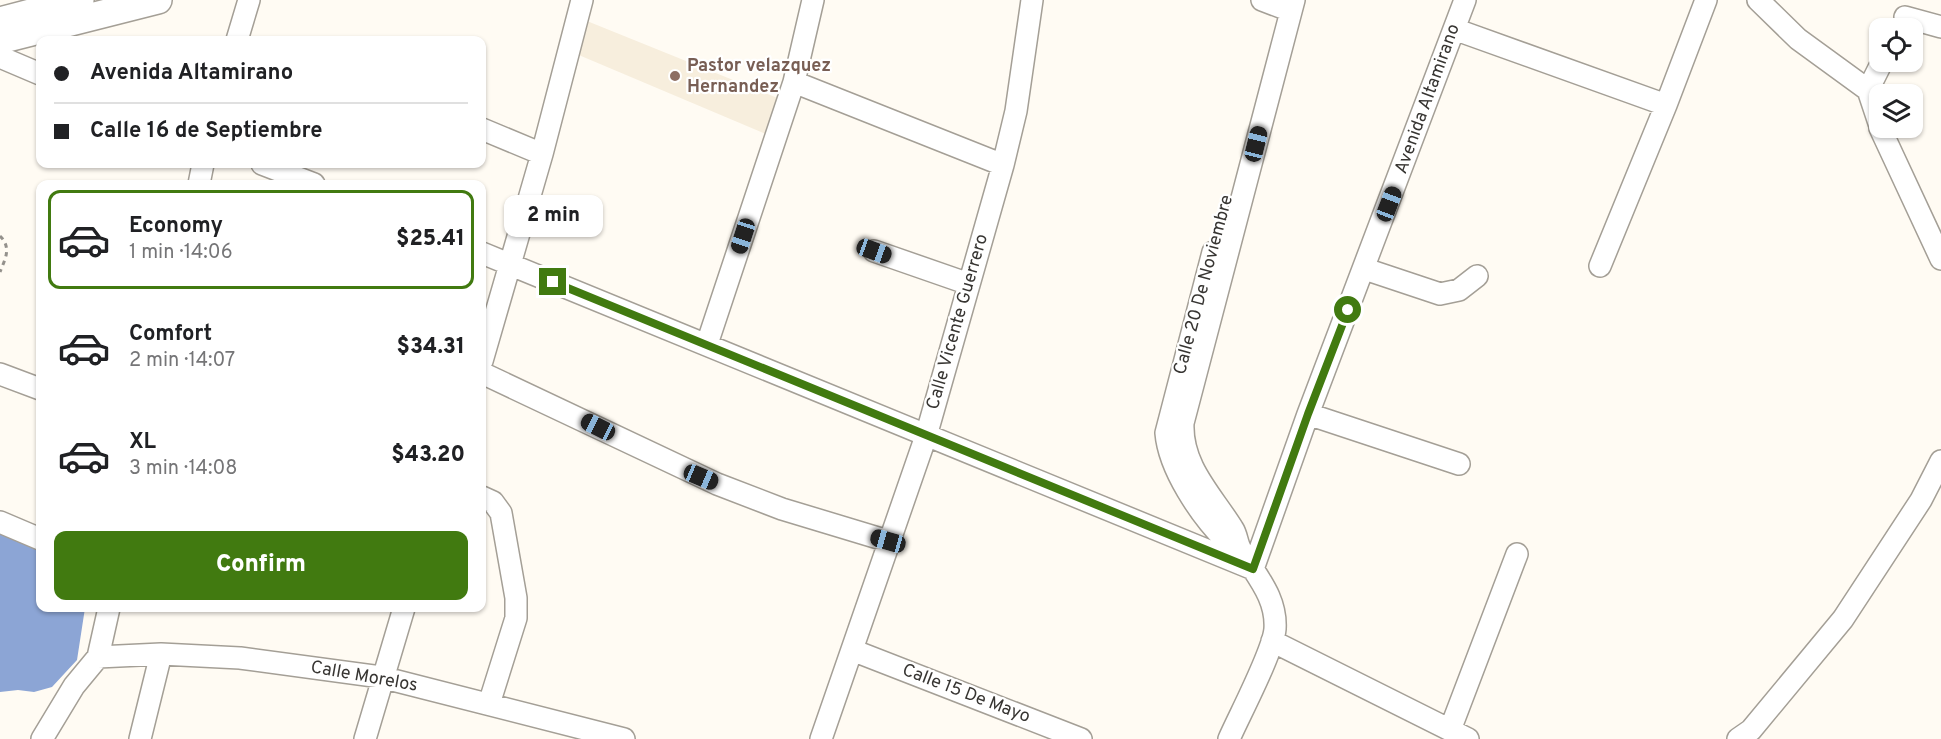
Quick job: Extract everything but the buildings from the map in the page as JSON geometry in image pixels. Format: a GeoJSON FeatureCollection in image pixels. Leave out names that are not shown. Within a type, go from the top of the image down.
{"type":"FeatureCollection","features":[{"type":"Feature","properties":{"kind":"main road"},"geometry":{"type":"LineString","coordinates":[[0,21],[80,0]]}},
{"type":"Feature","properties":{"kind":"main road"},"geometry":{"type":"LineString","coordinates":[[0,40],[158,0]]}},
{"type":"Feature","properties":{"kind":"street"},"geometry":{"type":"LineString","coordinates":[[238,36],[249,0]]}},
{"type":"Feature","properties":{"kind":"street"},"geometry":{"type":"LineString","coordinates":[[486,347],[542,154],[582,0]]}},
{"type":"Feature","properties":{"kind":"street"},"geometry":{"type":"LineString","coordinates":[[707,344],[794,82],[813,0]]}},
{"type":"Feature","properties":{"kind":"street","name":"Calle Vicente Guerrero"},"geometry":{"type":"LineString","coordinates":[[821,739],[926,436],[1003,165],[1016,111],[1032,0]]}},
{"type":"Feature","properties":{"kind":"street","name":"Avenida Altamirano"},"geometry":{"type":"LineString","coordinates":[[1253,569],[1308,414],[1365,269],[1465,0]]}},
{"type":"Feature","properties":{"kind":"street"},"geometry":{"type":"LineString","coordinates":[[1600,266],[1706,0]]}},
{"type":"Feature","properties":{"kind":"street"},"geometry":{"type":"LineString","coordinates":[[1758,0],[1798,39],[1868,90],[1869,93]]}},
{"type":"Feature","properties":{"kind":"street","name":"Calle 20 De Noviembre"},"geometry":{"type":"LineString","coordinates":[[1229,739],[1272,641],[1275,632],[1274,609],[1239,548],[1224,540],[1176,473],[1167,450],[1166,424],[1214,276],[1281,4]]}},
{"type":"Feature","properties":{"kind":"street"},"geometry":{"type":"LineString","coordinates":[[1905,15],[1941,27]]}},
{"type":"Feature","properties":{"kind":"street"},"geometry":{"type":"LineString","coordinates":[[1454,29],[1666,105]]}},
{"type":"Feature","properties":{"kind":"street"},"geometry":{"type":"LineString","coordinates":[[0,57],[36,72]]}},
{"type":"Feature","properties":{"kind":"street"},"geometry":{"type":"LineString","coordinates":[[1868,90],[1877,72]]}},
{"type":"Feature","properties":{"kind":"street"},"geometry":{"type":"LineString","coordinates":[[794,82],[1003,165]]}},
{"type":"Feature","properties":{"kind":"street"},"geometry":{"type":"LineString","coordinates":[[486,131],[542,154]]}},
{"type":"Feature","properties":{"kind":"street"},"geometry":{"type":"LineString","coordinates":[[1885,138],[1941,259]]}},
{"type":"Feature","properties":{"kind":"street"},"geometry":{"type":"LineString","coordinates":[[272,168],[304,180]]}},
{"type":"Feature","properties":{"kind":"street"},"geometry":{"type":"LineString","coordinates":[[874,251],[969,284]]}},
{"type":"Feature","properties":{"kind":"street"},"geometry":{"type":"LineString","coordinates":[[486,255],[1253,569]]}},
{"type":"Feature","properties":{"kind":"street"},"geometry":{"type":"LineString","coordinates":[[1365,269],[1440,294],[1459,290],[1477,276]]}},
{"type":"Feature","properties":{"kind":"street"},"geometry":{"type":"LineString","coordinates":[[0,374],[36,388]]}},
{"type":"Feature","properties":{"kind":"street"},"geometry":{"type":"LineString","coordinates":[[486,375],[707,480],[783,509],[888,541]]}},
{"type":"Feature","properties":{"kind":"street"},"geometry":{"type":"LineString","coordinates":[[1308,414],[1458,464]]}},
{"type":"Feature","properties":{"kind":"street"},"geometry":{"type":"LineString","coordinates":[[1753,736],[1843,619],[1921,500],[1941,461]]}},
{"type":"Feature","properties":{"kind":"street"},"geometry":{"type":"LineString","coordinates":[[486,499],[493,502],[501,513],[516,598],[516,618],[489,705]]}},
{"type":"Feature","properties":{"kind":"street"},"geometry":{"type":"LineString","coordinates":[[0,522],[36,537]]}},
{"type":"Feature","properties":{"kind":"street"},"geometry":{"type":"LineString","coordinates":[[1272,641],[1459,734],[1517,554]]}},
{"type":"Feature","properties":{"kind":"street"},"geometry":{"type":"LineString","coordinates":[[42,739],[74,686],[98,657],[108,612]]}},
{"type":"Feature","properties":{"kind":"street"},"geometry":{"type":"LineString","coordinates":[[365,739],[381,677],[403,612]]}},
{"type":"Feature","properties":{"kind":"street","name":"Calle 15 De Mayo"},"geometry":{"type":"LineString","coordinates":[[852,650],[1081,739]]}},
{"type":"Feature","properties":{"kind":"street"},"geometry":{"type":"LineString","coordinates":[[148,737],[161,654]]}},
{"type":"Feature","properties":{"kind":"street","name":"Calle Morelos"},"geometry":{"type":"LineString","coordinates":[[98,657],[161,654],[240,658],[381,677],[595,735],[624,739]]}},
{"type":"Feature","properties":{"kind":"path"},"geometry":{"type":"LineString","coordinates":[[0,236],[7,245],[0,272]]}},
{"type":"Feature","properties":{"kind":"shaded area","name":"Pastor velazquez Hernandez"},"geometry":{"type":"Polygon","coordinates":[[[582,19],[780,99],[768,135],[574,53],[582,19]]]}},
{"type":"Feature","properties":{"kind":"water"},"geometry":{"type":"Polygon","coordinates":[[[0,529],[36,545],[36,612],[84,612],[77,660],[52,687],[34,692],[18,690],[0,692],[0,529]]]}},
{"type":"Feature","properties":{"kind":"place","name":"Pastor velazquez Hernandez"},"geometry":{"type":"Point","coordinates":[675,76]}},
{"type":"Feature","properties":{"kind":"route"},"geometry":{"type":"LineString","coordinates":[[553,282],[1253,569],[1348,310]]}}]}
